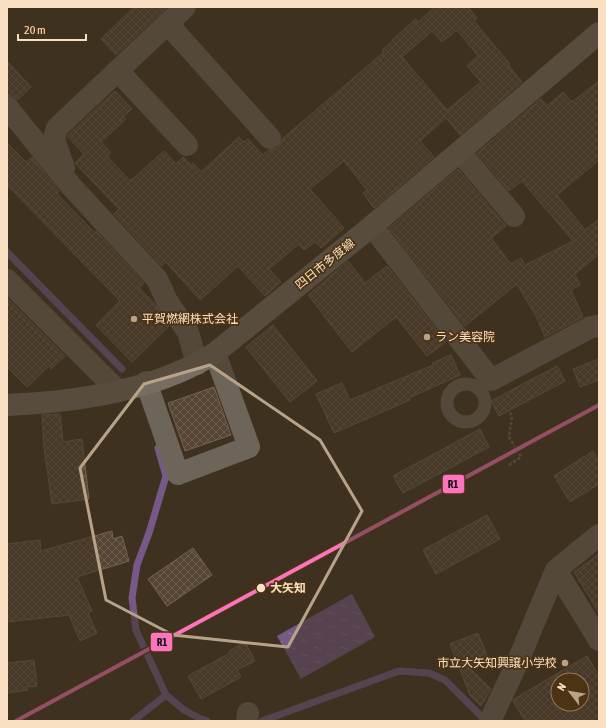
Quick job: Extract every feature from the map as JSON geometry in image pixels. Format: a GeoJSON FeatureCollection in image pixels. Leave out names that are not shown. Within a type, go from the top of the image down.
{"type":"FeatureCollection","features":[{"type":"Feature","properties":{"kind":"main road","name":"四日市多度線"},"geometry":{"type":"LineString","coordinates":[[7,405],[47,403],[118,391],[206,359],[372,226],[599,33]]}},
{"type":"Feature","properties":{"kind":"street"},"geometry":{"type":"LineString","coordinates":[[71,186],[54,139],[55,131],[177,14]]}},
{"type":"Feature","properties":{"kind":"street"},"geometry":{"type":"LineString","coordinates":[[177,14],[175,32],[270,138]]}},
{"type":"Feature","properties":{"kind":"street"},"geometry":{"type":"LineString","coordinates":[[118,71],[187,145]]}},
{"type":"Feature","properties":{"kind":"street"},"geometry":{"type":"LineString","coordinates":[[7,108],[71,186],[158,279],[167,301],[206,359],[249,447],[178,474],[146,382]]}},
{"type":"Feature","properties":{"kind":"street"},"geometry":{"type":"LineString","coordinates":[[460,152],[514,216]]}},
{"type":"Feature","properties":{"kind":"street"},"geometry":{"type":"LineString","coordinates":[[372,226],[485,382],[591,327],[599,326]]}},
{"type":"Feature","properties":{"kind":"street"},"geometry":{"type":"LineString","coordinates":[[7,280],[118,391]]}},
{"type":"Feature","properties":{"kind":"street"},"geometry":{"type":"LineString","coordinates":[[492,718],[556,570],[599,535]]}},
{"type":"Feature","properties":{"kind":"street"},"geometry":{"type":"LineString","coordinates":[[556,570],[599,640]]}},
{"type":"Feature","properties":{"kind":"lane"},"geometry":{"type":"LineString","coordinates":[[462,384],[476,387],[485,382]]}},
{"type":"Feature","properties":{"kind":"lane"},"geometry":{"type":"LineString","coordinates":[[485,382],[484,407],[476,418],[469,421],[455,419],[450,414],[447,407],[447,400],[450,392],[462,384],[485,382]]}},
{"type":"Feature","properties":{"kind":"path"},"geometry":{"type":"LineString","coordinates":[[509,411],[512,416],[509,437],[521,457],[509,465]]}},
{"type":"Feature","properties":{"kind":"highlighted area"},"geometry":{"type":"Polygon","coordinates":[[[210,365],[320,440],[362,511],[288,647],[173,635],[106,600],[80,468],[144,384],[210,365]]]}},
{"type":"Feature","properties":{"kind":"water"},"geometry":{"type":"Polygon","coordinates":[[[352,594],[375,637],[301,679],[277,636],[352,594]]]}},
{"type":"Feature","properties":{"kind":"building"},"geometry":{"type":"Polygon","coordinates":[[[134,7],[167,7],[116,55],[101,39],[134,7]]]}},
{"type":"Feature","properties":{"kind":"building"},"geometry":{"type":"Polygon","coordinates":[[[435,7],[468,7],[477,18],[474,21],[510,64],[509,66],[522,82],[460,135],[446,118],[420,141],[434,157],[374,208],[363,193],[367,190],[344,161],[310,189],[344,228],[321,248],[315,242],[304,250],[299,244],[269,269],[281,282],[265,296],[238,266],[200,300],[166,262],[162,266],[114,214],[119,209],[75,163],[84,154],[68,137],[68,135],[115,91],[132,109],[123,117],[126,119],[101,142],[111,153],[107,156],[130,181],[164,151],[176,164],[183,157],[191,165],[193,163],[201,172],[239,137],[244,142],[248,139],[263,155],[269,150],[278,148],[282,139],[384,52],[382,50],[393,41],[392,40],[416,19],[418,22],[435,7]],[[457,30],[442,42],[432,31],[402,57],[447,110],[481,82],[467,66],[478,56],[457,30]]]}},
{"type":"Feature","properties":{"kind":"building"},"geometry":{"type":"Polygon","coordinates":[[[7,61],[31,87],[17,100],[12,96],[7,95],[7,61]]]}},
{"type":"Feature","properties":{"kind":"building"},"geometry":{"type":"Polygon","coordinates":[[[599,81],[599,160],[557,195],[585,230],[599,219],[599,254],[575,274],[580,285],[571,290],[583,317],[545,337],[537,318],[517,284],[465,326],[389,228],[458,169],[506,226],[491,238],[511,264],[521,258],[525,265],[573,241],[522,181],[509,191],[477,153],[541,99],[547,106],[563,92],[572,102],[599,81]]]}},
{"type":"Feature","properties":{"kind":"building"},"geometry":{"type":"Polygon","coordinates":[[[7,143],[26,162],[32,157],[59,191],[57,194],[95,233],[96,231],[144,283],[139,288],[155,304],[169,326],[132,362],[96,325],[120,301],[7,185],[7,143]]]}},
{"type":"Feature","properties":{"kind":"building"},"geometry":{"type":"Polygon","coordinates":[[[348,261],[365,283],[387,266],[446,342],[427,356],[396,317],[352,352],[308,295],[348,261]]]}},
{"type":"Feature","properties":{"kind":"building"},"geometry":{"type":"Polygon","coordinates":[[[7,298],[65,356],[51,369],[49,366],[27,387],[7,367],[7,298]]]}},
{"type":"Feature","properties":{"kind":"building"},"geometry":{"type":"Polygon","coordinates":[[[273,325],[317,381],[290,402],[246,347],[273,325]]]}},
{"type":"Feature","properties":{"kind":"building"},"geometry":{"type":"Polygon","coordinates":[[[451,355],[460,375],[409,398],[410,400],[334,433],[316,394],[342,383],[350,400],[433,365],[432,363],[451,355]]]}},
{"type":"Feature","properties":{"kind":"building"},"geometry":{"type":"Polygon","coordinates":[[[599,359],[599,380],[580,387],[573,369],[599,359]]]}},
{"type":"Feature","properties":{"kind":"building"},"geometry":{"type":"Polygon","coordinates":[[[557,366],[565,381],[499,416],[491,401],[557,366]]]}},
{"type":"Feature","properties":{"kind":"building"},"geometry":{"type":"Polygon","coordinates":[[[214,387],[231,435],[185,451],[168,403],[214,387]]]}},
{"type":"Feature","properties":{"kind":"building"},"geometry":{"type":"Polygon","coordinates":[[[60,414],[63,442],[82,439],[89,499],[52,504],[44,448],[42,415],[60,414]]]}},
{"type":"Feature","properties":{"kind":"building"},"geometry":{"type":"Polygon","coordinates":[[[480,429],[489,447],[403,493],[393,476],[480,429]]]}},
{"type":"Feature","properties":{"kind":"building"},"geometry":{"type":"Polygon","coordinates":[[[593,451],[599,461],[599,484],[570,502],[554,476],[593,451]]]}},
{"type":"Feature","properties":{"kind":"building"},"geometry":{"type":"Polygon","coordinates":[[[487,515],[500,539],[436,574],[423,550],[487,515]]]}},
{"type":"Feature","properties":{"kind":"building"},"geometry":{"type":"Polygon","coordinates":[[[112,531],[113,539],[122,536],[129,561],[77,577],[92,611],[88,613],[97,633],[80,641],[69,615],[7,622],[7,544],[40,540],[41,551],[112,531]]]}},
{"type":"Feature","properties":{"kind":"building"},"geometry":{"type":"Polygon","coordinates":[[[193,548],[212,575],[167,606],[148,579],[193,548]]]}},
{"type":"Feature","properties":{"kind":"building"},"geometry":{"type":"Polygon","coordinates":[[[599,554],[599,613],[574,572],[599,554]]]}},
{"type":"Feature","properties":{"kind":"building"},"geometry":{"type":"Polygon","coordinates":[[[478,633],[489,660],[469,667],[491,689],[481,706],[470,695],[450,644],[478,633]]]}},
{"type":"Feature","properties":{"kind":"building"},"geometry":{"type":"Polygon","coordinates":[[[245,642],[255,661],[237,670],[241,677],[201,699],[188,676],[230,653],[229,651],[245,642]]]}},
{"type":"Feature","properties":{"kind":"building"},"geometry":{"type":"Polygon","coordinates":[[[587,656],[599,676],[599,721],[525,721],[513,701],[550,678],[550,712],[590,712],[590,672],[560,672],[587,656]]]}},
{"type":"Feature","properties":{"kind":"building"},"geometry":{"type":"Polygon","coordinates":[[[34,660],[37,686],[27,687],[28,690],[7,693],[7,663],[34,660]]]}},
{"type":"Feature","properties":{"kind":"waterway"},"geometry":{"type":"LineString","coordinates":[[7,252],[122,369]]}},
{"type":"Feature","properties":{"kind":"waterway"},"geometry":{"type":"LineString","coordinates":[[158,448],[166,476],[149,533],[137,565],[132,598],[136,630],[166,695],[184,710],[207,721]]}},
{"type":"Feature","properties":{"kind":"waterway"},"geometry":{"type":"LineString","coordinates":[[262,721],[399,671],[429,673],[445,680],[486,721]]}},
{"type":"Feature","properties":{"kind":"waterway"},"geometry":{"type":"LineString","coordinates":[[133,721],[166,695]]}},
{"type":"Feature","properties":{"kind":"transit line","name":"R1"},"geometry":{"type":"LineString","coordinates":[[16,721],[599,405]]}},
{"type":"Feature","properties":{"kind":"place","name":"平賀燃網株式会社"},"geometry":{"type":"Point","coordinates":[134,319]}},
{"type":"Feature","properties":{"kind":"place","name":"ラン美容院"},"geometry":{"type":"Point","coordinates":[427,337]}},
{"type":"Feature","properties":{"kind":"place","name":"大矢知"},"geometry":{"type":"Point","coordinates":[261,588]}},
{"type":"Feature","properties":{"kind":"place","name":"市立大矢知興譲小学校"},"geometry":{"type":"Point","coordinates":[565,663]}}]}
